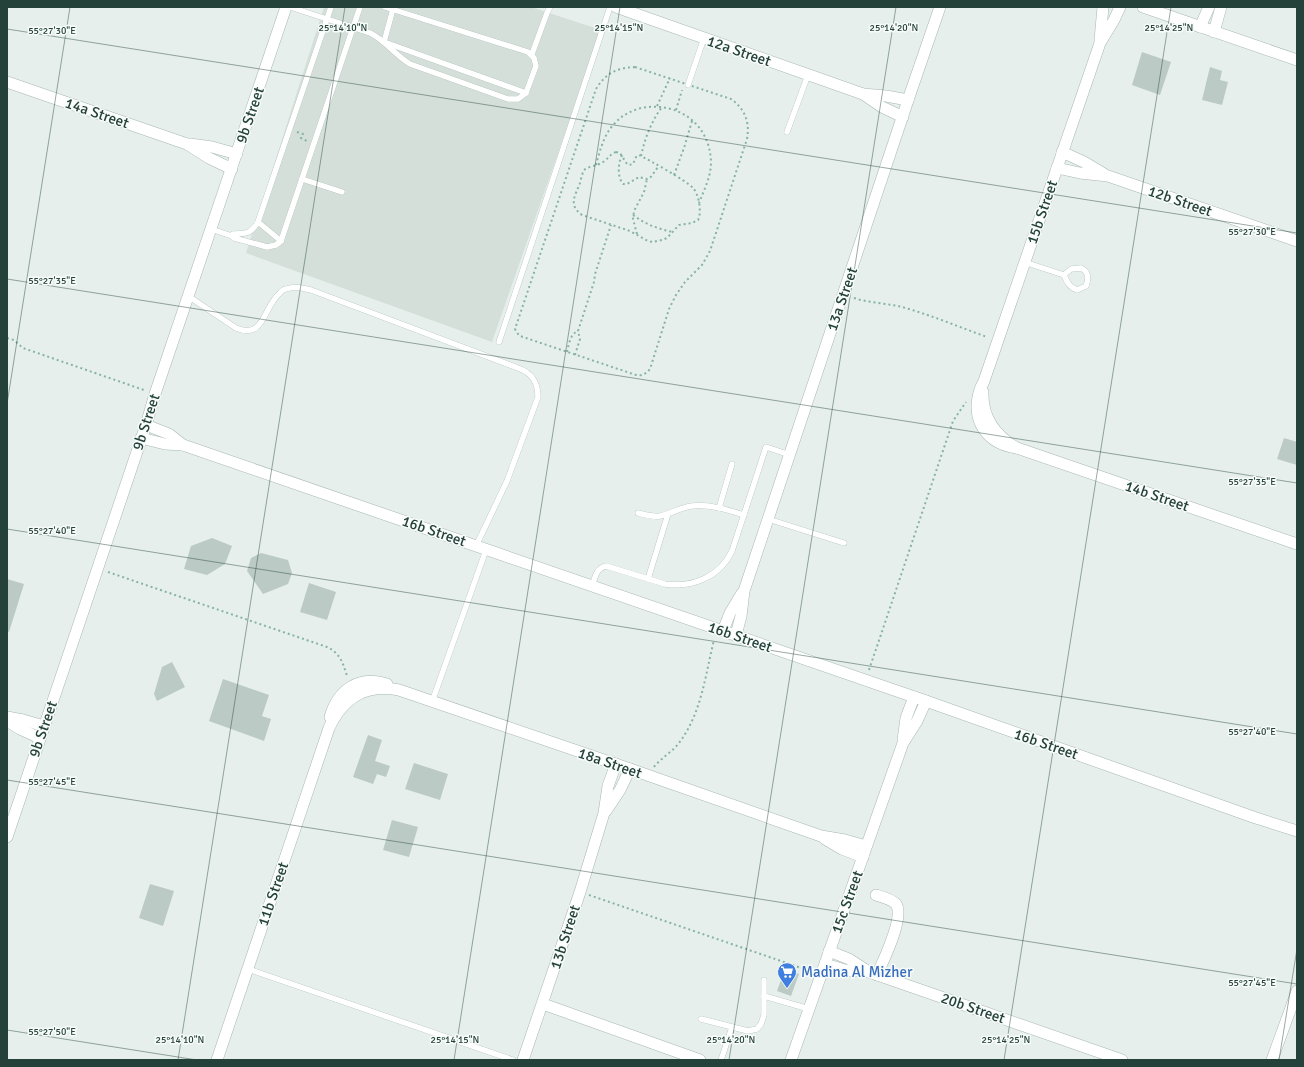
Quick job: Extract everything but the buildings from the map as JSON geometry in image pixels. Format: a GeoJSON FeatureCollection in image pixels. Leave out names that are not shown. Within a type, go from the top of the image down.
{"type":"FeatureCollection","features":[{"type":"Feature","properties":{"kind":"street","name":"9b Street"},"geometry":{"type":"LineString","coordinates":[[7,837],[286,7]]}},
{"type":"Feature","properties":{"kind":"street","name":"12a Street"},"geometry":{"type":"LineString","coordinates":[[616,7],[863,94],[908,100]]}},
{"type":"Feature","properties":{"kind":"street","name":"13a Street"},"geometry":{"type":"LineString","coordinates":[[736,636],[741,616],[744,591],[940,7]]}},
{"type":"Feature","properties":{"kind":"street","name":"15b Street"},"geometry":{"type":"LineString","coordinates":[[1100,43],[1103,7]]}},
{"type":"Feature","properties":{"kind":"street","name":"15b Street"},"geometry":{"type":"LineString","coordinates":[[985,423],[986,413],[983,401],[984,381],[1100,43],[1120,7]]}},
{"type":"Feature","properties":{"kind":"street"},"geometry":{"type":"LineString","coordinates":[[1143,7],[1297,60]]}},
{"type":"Feature","properties":{"kind":"street"},"geometry":{"type":"LineString","coordinates":[[1200,27],[1209,7]]}},
{"type":"Feature","properties":{"kind":"street"},"geometry":{"type":"LineString","coordinates":[[1214,32],[1221,7]]}},
{"type":"Feature","properties":{"kind":"street","name":"14a Street"},"geometry":{"type":"LineString","coordinates":[[7,82],[187,144],[212,147],[237,154]]}},
{"type":"Feature","properties":{"kind":"street","name":"12a Street"},"geometry":{"type":"LineString","coordinates":[[863,94],[882,107],[903,117]]}},
{"type":"Feature","properties":{"kind":"street","name":"14a Street"},"geometry":{"type":"LineString","coordinates":[[187,144],[209,158],[232,169]]}},
{"type":"Feature","properties":{"kind":"street","name":"12b Street"},"geometry":{"type":"LineString","coordinates":[[1062,152],[1084,162],[1108,176],[1297,241]]}},
{"type":"Feature","properties":{"kind":"street","name":"12b Street"},"geometry":{"type":"LineString","coordinates":[[1057,168],[1080,173],[1108,176]]}},
{"type":"Feature","properties":{"kind":"street","name":"14b Street"},"geometry":{"type":"LineString","coordinates":[[985,423],[986,433],[1000,444],[1017,448],[1297,544]]}},
{"type":"Feature","properties":{"kind":"street","name":"16b Street"},"geometry":{"type":"LineString","coordinates":[[146,425],[169,434],[183,445]]}},
{"type":"Feature","properties":{"kind":"street","name":"16b Street"},"geometry":{"type":"LineString","coordinates":[[141,438],[165,444],[183,445],[926,701],[1256,818],[1297,831]]}},
{"type":"Feature","properties":{"kind":"street","name":"13a Street"},"geometry":{"type":"LineString","coordinates":[[720,630],[744,591]]}},
{"type":"Feature","properties":{"kind":"street","name":"18a Street"},"geometry":{"type":"LineString","coordinates":[[353,691],[366,691],[377,688],[399,690],[821,836],[845,840],[866,846]]}},
{"type":"Feature","properties":{"kind":"street","name":"11b Street"},"geometry":{"type":"LineString","coordinates":[[217,1060],[330,728],[330,718],[333,708],[343,692],[353,691]]}},
{"type":"Feature","properties":{"kind":"street","name":"15c Street"},"geometry":{"type":"LineString","coordinates":[[790,1060],[903,743],[906,718],[914,697]]}},
{"type":"Feature","properties":{"kind":"street","name":"15c Street"},"geometry":{"type":"LineString","coordinates":[[903,743],[917,722],[926,701]]}},
{"type":"Feature","properties":{"kind":"street"},"geometry":{"type":"LineString","coordinates":[[7,718],[23,720],[44,726]]}},
{"type":"Feature","properties":{"kind":"street"},"geometry":{"type":"LineString","coordinates":[[7,721],[40,738]]}},
{"type":"Feature","properties":{"kind":"street","name":"13b Street"},"geometry":{"type":"LineString","coordinates":[[523,1060],[580,892],[604,813],[608,786],[616,764]]}},
{"type":"Feature","properties":{"kind":"street","name":"13b Street"},"geometry":{"type":"LineString","coordinates":[[604,813],[620,790],[630,769]]}},
{"type":"Feature","properties":{"kind":"street","name":"18a Street"},"geometry":{"type":"LineString","coordinates":[[821,836],[842,849],[863,857]]}},
{"type":"Feature","properties":{"kind":"street"},"geometry":{"type":"LineString","coordinates":[[873,974],[893,937],[899,912],[896,905],[892,901],[876,895]]}},
{"type":"Feature","properties":{"kind":"street","name":"20b Street"},"geometry":{"type":"LineString","coordinates":[[830,951],[849,959],[873,974]]}},
{"type":"Feature","properties":{"kind":"street","name":"20b Street"},"geometry":{"type":"LineString","coordinates":[[823,969],[873,974],[1122,1060]]}},
{"type":"Feature","properties":{"kind":"street"},"geometry":{"type":"LineString","coordinates":[[1272,1060],[1297,991]]}},
{"type":"Feature","properties":{"kind":"street"},"geometry":{"type":"LineString","coordinates":[[543,1004],[700,1060]]}},
{"type":"Feature","properties":{"kind":"lane"},"geometry":{"type":"LineString","coordinates":[[290,7],[370,33],[384,42],[526,93]]}},
{"type":"Feature","properties":{"kind":"lane"},"geometry":{"type":"LineString","coordinates":[[232,236],[235,234],[250,232],[258,222],[331,7]]}},
{"type":"Feature","properties":{"kind":"lane"},"geometry":{"type":"LineString","coordinates":[[212,229],[249,243],[270,247],[281,241],[360,7]]}},
{"type":"Feature","properties":{"kind":"lane"},"geometry":{"type":"LineString","coordinates":[[385,7],[532,54]]}},
{"type":"Feature","properties":{"kind":"lane"},"geometry":{"type":"LineString","coordinates":[[384,42],[398,57],[410,64],[508,99],[518,99],[526,93],[536,66],[532,54],[546,10],[550,7]]}},
{"type":"Feature","properties":{"kind":"lane"},"geometry":{"type":"LineString","coordinates":[[499,342],[610,7]]}},
{"type":"Feature","properties":{"kind":"lane"},"geometry":{"type":"LineString","coordinates":[[384,42],[393,9]]}},
{"type":"Feature","properties":{"kind":"lane"},"geometry":{"type":"LineString","coordinates":[[686,84],[704,38]]}},
{"type":"Feature","properties":{"kind":"lane"},"geometry":{"type":"LineString","coordinates":[[787,132],[808,75]]}},
{"type":"Feature","properties":{"kind":"lane"},"geometry":{"type":"LineString","coordinates":[[302,179],[342,192]]}},
{"type":"Feature","properties":{"kind":"lane"},"geometry":{"type":"LineString","coordinates":[[258,222],[281,241]]}},
{"type":"Feature","properties":{"kind":"lane"},"geometry":{"type":"LineString","coordinates":[[1024,262],[1064,275],[1069,285],[1077,290],[1086,286],[1088,282],[1088,274],[1081,268],[1070,269],[1064,275]]}},
{"type":"Feature","properties":{"kind":"lane"},"geometry":{"type":"LineString","coordinates":[[188,296],[236,328],[242,331],[249,331],[256,329],[261,324],[272,303],[284,289],[297,287],[311,290],[526,370],[532,375],[538,389],[538,397],[507,481],[476,546]]}},
{"type":"Feature","properties":{"kind":"lane"},"geometry":{"type":"LineString","coordinates":[[592,586],[597,570],[602,566],[664,584],[683,585],[700,581],[708,577],[721,567],[730,557],[766,447],[790,455]]}},
{"type":"Feature","properties":{"kind":"lane"},"geometry":{"type":"LineString","coordinates":[[719,508],[732,464]]}},
{"type":"Feature","properties":{"kind":"lane"},"geometry":{"type":"LineString","coordinates":[[638,514],[653,516],[668,514],[684,507],[701,505],[744,514]]}},
{"type":"Feature","properties":{"kind":"lane"},"geometry":{"type":"LineString","coordinates":[[648,579],[668,514]]}},
{"type":"Feature","properties":{"kind":"lane"},"geometry":{"type":"LineString","coordinates":[[768,519],[844,543]]}},
{"type":"Feature","properties":{"kind":"lane"},"geometry":{"type":"LineString","coordinates":[[432,702],[486,550]]}},
{"type":"Feature","properties":{"kind":"lane"},"geometry":{"type":"LineString","coordinates":[[248,970],[512,1060]]}},
{"type":"Feature","properties":{"kind":"lane"},"geometry":{"type":"LineString","coordinates":[[701,1019],[751,1032],[760,1027],[764,1014],[764,980]]}},
{"type":"Feature","properties":{"kind":"lane"},"geometry":{"type":"LineString","coordinates":[[764,996],[809,1009]]}},
{"type":"Feature","properties":{"kind":"lane"},"geometry":{"type":"LineString","coordinates":[[721,1060],[732,1027]]}},
{"type":"Feature","properties":{"kind":"path"},"geometry":{"type":"LineString","coordinates":[[626,68],[640,68],[670,78],[731,99],[742,109],[746,116],[748,124],[747,139],[710,251],[702,265],[685,282],[676,295],[669,309],[650,369],[644,375],[636,375],[520,336],[516,332],[516,326],[596,90],[601,81],[617,70],[626,68]]}},
{"type":"Feature","properties":{"kind":"path"},"geometry":{"type":"LineString","coordinates":[[657,107],[670,78]]}},
{"type":"Feature","properties":{"kind":"path"},"geometry":{"type":"LineString","coordinates":[[676,110],[686,84]]}},
{"type":"Feature","properties":{"kind":"path"},"geometry":{"type":"LineString","coordinates":[[641,156],[648,130],[662,107]]}},
{"type":"Feature","properties":{"kind":"path"},"geometry":{"type":"LineString","coordinates":[[596,164],[607,134],[619,119],[637,109],[662,107],[676,110],[692,121],[701,131],[705,138],[710,155],[711,163],[708,179],[699,204]]}},
{"type":"Feature","properties":{"kind":"path"},"geometry":{"type":"LineString","coordinates":[[674,175],[692,121]]}},
{"type":"Feature","properties":{"kind":"path"},"geometry":{"type":"LineString","coordinates":[[290,129],[303,134],[301,138],[314,143]]}},
{"type":"Feature","properties":{"kind":"path"},"geometry":{"type":"LineString","coordinates":[[614,152],[618,152],[622,155],[629,165],[633,164],[636,157],[641,156],[693,187],[697,194],[699,204],[700,212],[698,220],[692,223],[679,225],[668,238],[657,242],[646,240],[637,235],[582,215],[574,206],[574,197],[584,170],[587,167],[596,164],[604,161],[614,152]]}},
{"type":"Feature","properties":{"kind":"path"},"geometry":{"type":"LineString","coordinates":[[622,155],[618,168],[622,183],[627,184],[640,177],[647,179],[652,177],[659,166]]}},
{"type":"Feature","properties":{"kind":"path"},"geometry":{"type":"LineString","coordinates":[[637,235],[633,215],[635,207],[644,192],[647,179]]}},
{"type":"Feature","properties":{"kind":"path"},"geometry":{"type":"LineString","coordinates":[[633,215],[652,226],[673,232]]}},
{"type":"Feature","properties":{"kind":"path"},"geometry":{"type":"LineString","coordinates":[[575,355],[580,339],[578,331],[611,225]]}},
{"type":"Feature","properties":{"kind":"path"},"geometry":{"type":"LineString","coordinates":[[843,295],[912,310],[998,341]]}},
{"type":"Feature","properties":{"kind":"path"},"geometry":{"type":"LineString","coordinates":[[567,352],[571,337],[578,331]]}},
{"type":"Feature","properties":{"kind":"path"},"geometry":{"type":"LineString","coordinates":[[7,338],[14,340],[23,348],[155,394]]}},
{"type":"Feature","properties":{"kind":"path"},"geometry":{"type":"LineString","coordinates":[[865,680],[953,421],[969,397]]}},
{"type":"Feature","properties":{"kind":"path"},"geometry":{"type":"LineString","coordinates":[[97,568],[327,647],[336,652],[341,660],[353,691]]}},
{"type":"Feature","properties":{"kind":"path"},"geometry":{"type":"LineString","coordinates":[[649,776],[656,765],[678,744],[694,718],[720,630]]}},
{"type":"Feature","properties":{"kind":"path"},"geometry":{"type":"LineString","coordinates":[[580,892],[823,969]]}},
{"type":"Feature","properties":{"kind":"shaded area"},"geometry":{"type":"Polygon","coordinates":[[[324,7],[531,7],[601,30],[492,342],[246,253],[324,7]]]}},
{"type":"Feature","properties":{"kind":"place","name":"Madina Al Mizher"},"geometry":{"type":"Point","coordinates":[787,989]}}]}
